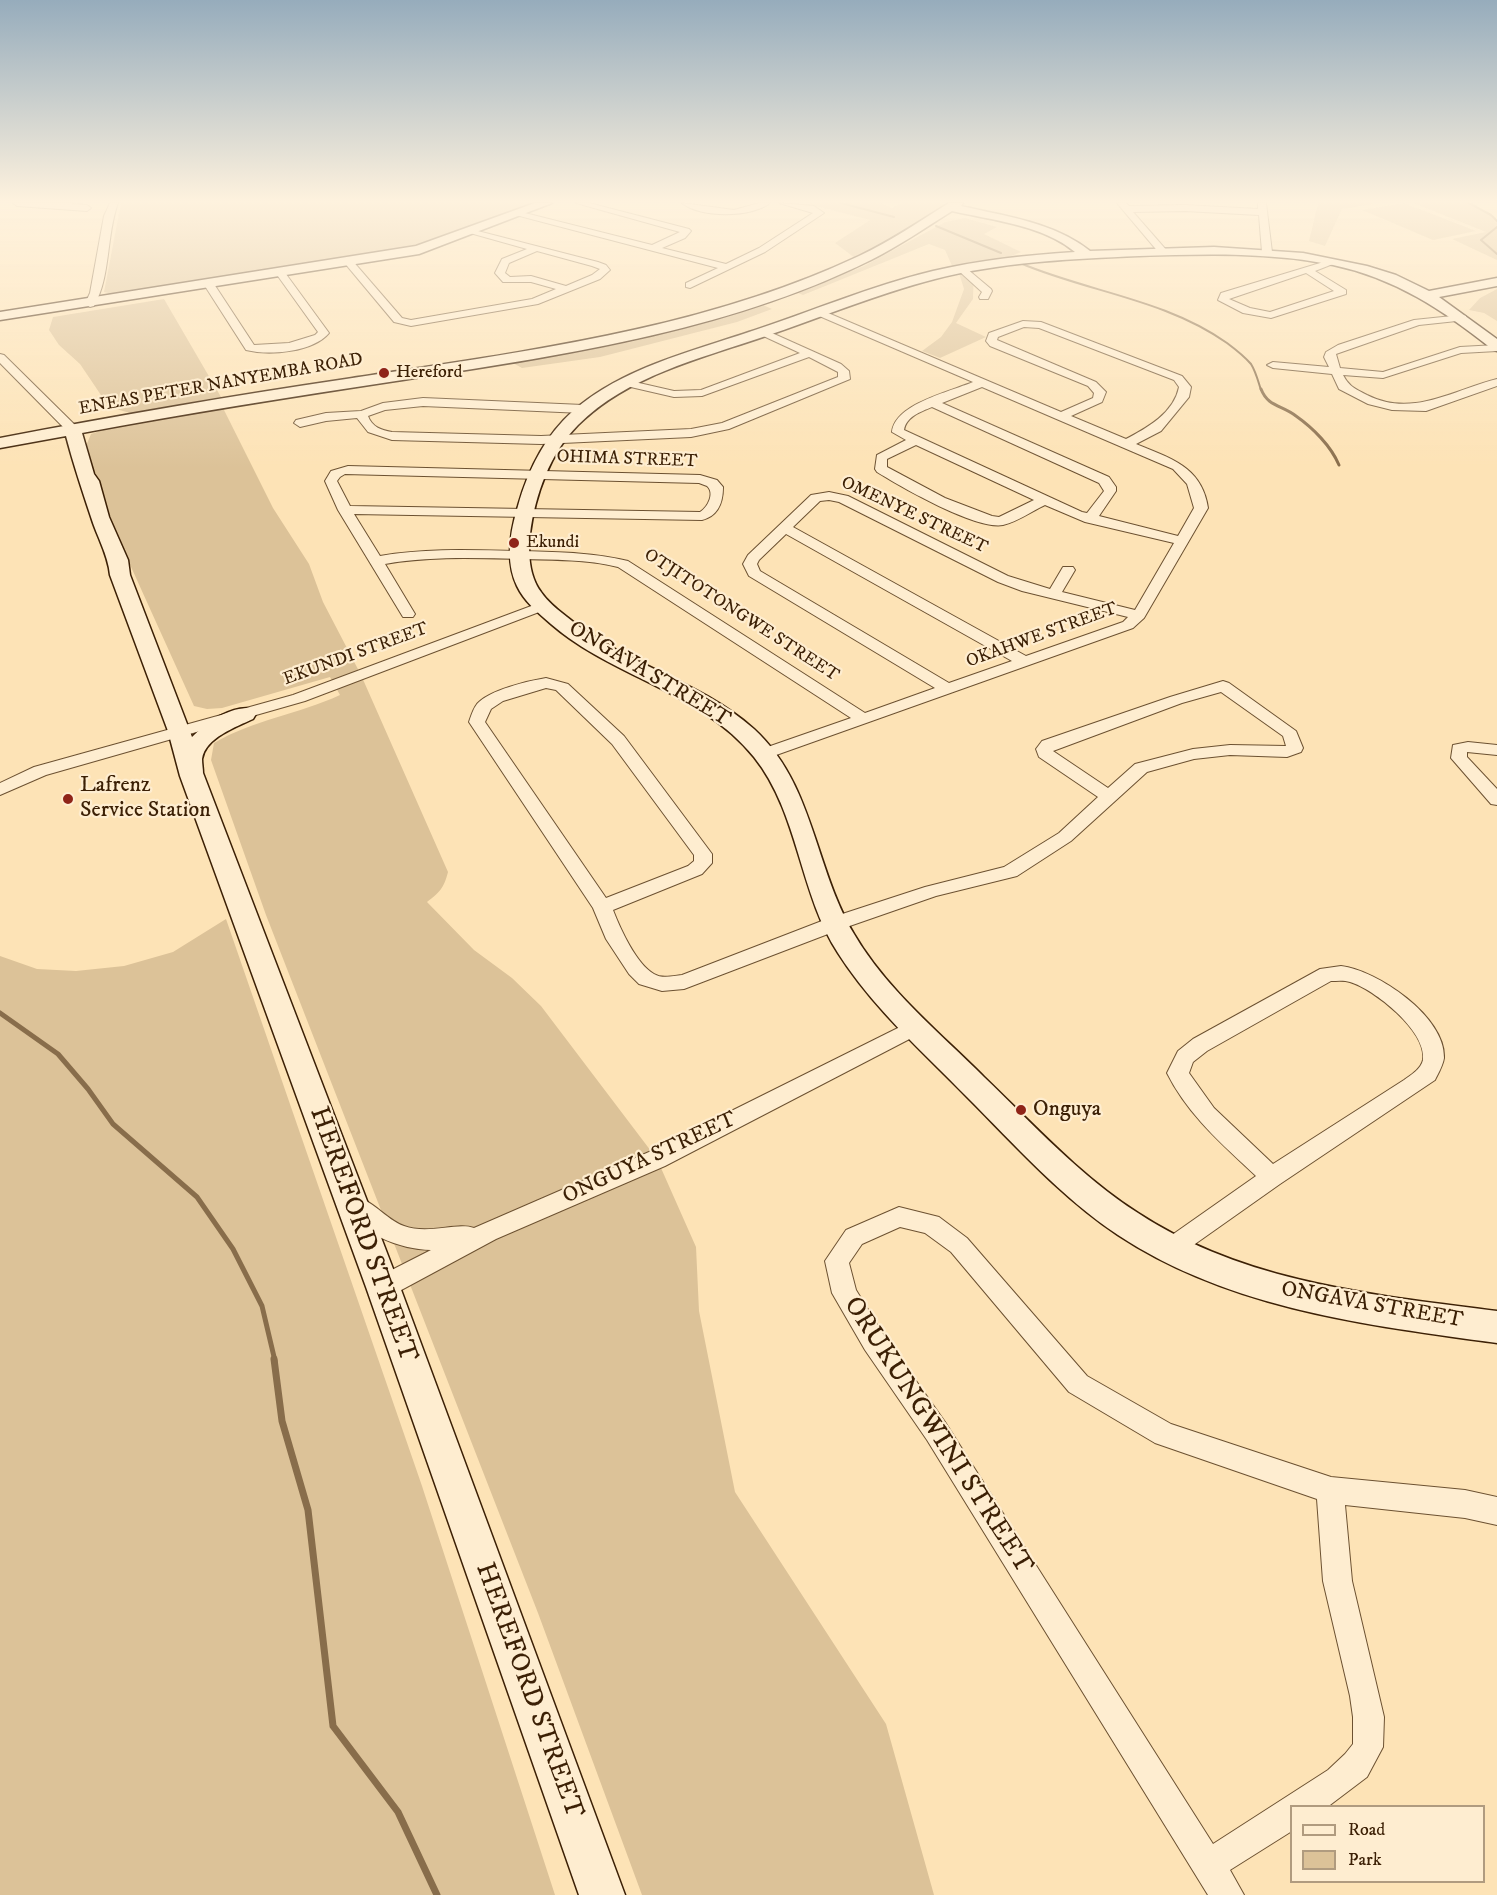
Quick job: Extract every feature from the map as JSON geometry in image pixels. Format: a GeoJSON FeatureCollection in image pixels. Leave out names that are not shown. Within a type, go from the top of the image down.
{"type":"FeatureCollection","features":[{"type":"Feature","properties":{"kind":"street"},"geometry":{"type":"LineString","coordinates":[[93,298],[94,291]]}},
{"type":"Feature","properties":{"kind":"street"},"geometry":{"type":"LineString","coordinates":[[0,318],[93,298],[149,291]]}},
{"type":"Feature","properties":{"kind":"street"},"geometry":{"type":"LineString","coordinates":[[0,318],[93,298],[154,291]]}},
{"type":"Feature","properties":{"kind":"street"},"geometry":{"type":"LineString","coordinates":[[213,291],[250,348],[263,350],[318,340],[324,333],[294,291]]}},
{"type":"Feature","properties":{"kind":"street"},"geometry":{"type":"LineString","coordinates":[[374,291],[395,317],[406,322],[418,323],[521,305],[560,291]]}},
{"type":"Feature","properties":{"kind":"street","name":"ENEAS PETER NANYEMBA ROAD"},"geometry":{"type":"LineString","coordinates":[[0,443],[266,395],[538,353],[654,329],[745,304],[779,291]]}},
{"type":"Feature","properties":{"kind":"street","name":"ONGAVA STREET"},"geometry":{"type":"LineString","coordinates":[[886,291],[654,370],[626,383],[583,409],[555,439],[543,457],[536,475],[520,534],[520,555],[525,584],[542,606],[593,647],[724,718],[765,754],[781,778],[793,804],[820,891],[834,924],[863,968],[916,1027],[1044,1157],[1081,1190],[1132,1227],[1170,1249],[1242,1279],[1309,1299],[1497,1327]]}},
{"type":"Feature","properties":{"kind":"street"},"geometry":{"type":"LineString","coordinates":[[984,297],[987,291]]}},
{"type":"Feature","properties":{"kind":"street"},"geometry":{"type":"LineString","coordinates":[[1237,291],[1225,296],[1223,300],[1258,315],[1271,315],[1341,291]]}},
{"type":"Feature","properties":{"kind":"street","name":"ONGAVA STREET"},"geometry":{"type":"LineString","coordinates":[[1421,291],[1462,318],[1497,347]]}},
{"type":"Feature","properties":{"kind":"street"},"geometry":{"type":"LineString","coordinates":[[1429,295],[1448,291]]}},
{"type":"Feature","properties":{"kind":"street","name":"OKAHWE STREET"},"geometry":{"type":"LineString","coordinates":[[765,754],[1122,628],[1140,615],[1201,508],[1198,491],[1177,466],[821,313]]}},
{"type":"Feature","properties":{"kind":"street"},"geometry":{"type":"LineString","coordinates":[[1462,318],[1418,322],[1330,353],[1343,387],[1377,403],[1404,408],[1434,405],[1497,382]]}},
{"type":"Feature","properties":{"kind":"street"},"geometry":{"type":"LineString","coordinates":[[1061,416],[1098,400],[1100,392],[1092,384],[994,344],[991,340],[993,335],[1023,324],[1041,325],[1178,378],[1185,387],[1183,397],[1156,428],[1126,444]]}},
{"type":"Feature","properties":{"kind":"street"},"geometry":{"type":"LineString","coordinates":[[362,414],[363,421],[370,429],[392,436],[555,439],[669,435],[725,426],[844,379],[840,368],[763,332]]}},
{"type":"Feature","properties":{"kind":"street"},"geometry":{"type":"LineString","coordinates":[[1273,365],[1389,374],[1460,350],[1497,347]]}},
{"type":"Feature","properties":{"kind":"street"},"geometry":{"type":"LineString","coordinates":[[626,383],[674,394],[702,393],[808,354]]}},
{"type":"Feature","properties":{"kind":"street"},"geometry":{"type":"LineString","coordinates":[[0,357],[73,430]]}},
{"type":"Feature","properties":{"kind":"street"},"geometry":{"type":"LineString","coordinates":[[981,383],[911,412],[899,423],[898,432],[1090,519],[1183,541]]}},
{"type":"Feature","properties":{"kind":"street"},"geometry":{"type":"LineString","coordinates":[[300,423],[327,417],[362,414],[383,407],[423,402],[583,409]]}},
{"type":"Feature","properties":{"kind":"street"},"geometry":{"type":"LineString","coordinates":[[931,402],[1104,480],[1110,491],[1090,519]]}},
{"type":"Feature","properties":{"kind":"street"},"geometry":{"type":"LineString","coordinates":[[37,436],[60,418]]}},
{"type":"Feature","properties":{"kind":"street","name":"HEREFORD STREET"},"geometry":{"type":"LineString","coordinates":[[73,430],[85,474],[82,482],[92,519],[108,562],[120,575],[176,722],[192,776],[383,1287],[602,1895]]}},
{"type":"Feature","properties":{"kind":"street"},"geometry":{"type":"LineString","coordinates":[[915,441],[887,453],[881,458],[881,469],[974,515],[994,522],[1001,521],[1045,500]]}},
{"type":"Feature","properties":{"kind":"street"},"geometry":{"type":"LineString","coordinates":[[408,614],[345,510],[331,481],[332,476],[348,470],[536,475]]}},
{"type":"Feature","properties":{"kind":"street","name":"OHIMA STREET"},"geometry":{"type":"LineString","coordinates":[[524,513],[702,516],[712,511],[717,495],[715,484],[700,479],[536,475]]}},
{"type":"Feature","properties":{"kind":"street","name":"OMENYE STREET"},"geometry":{"type":"LineString","coordinates":[[948,689],[754,573],[750,564],[753,558],[816,498],[832,496],[859,507],[1003,579],[1140,615]]}},
{"type":"Feature","properties":{"kind":"street"},"geometry":{"type":"LineString","coordinates":[[345,510],[524,513]]}},
{"type":"Feature","properties":{"kind":"street"},"geometry":{"type":"LineString","coordinates":[[785,528],[1025,662]]}},
{"type":"Feature","properties":{"kind":"street","name":"OTJITOTONGWE STREET"},"geometry":{"type":"LineString","coordinates":[[377,561],[430,553],[585,556],[623,564],[864,719]]}},
{"type":"Feature","properties":{"kind":"street"},"geometry":{"type":"LineString","coordinates":[[1054,594],[1068,570]]}},
{"type":"Feature","properties":{"kind":"street","name":"EKUNDI STREET"},"geometry":{"type":"LineString","coordinates":[[245,714],[330,687],[542,606]]}},
{"type":"Feature","properties":{"kind":"street"},"geometry":{"type":"LineString","coordinates":[[602,907],[695,870],[703,862],[703,854],[618,740],[562,687],[537,685],[496,698],[484,706],[477,722],[602,907],[614,934],[636,969],[646,979],[662,984],[684,982],[711,973],[834,924],[932,891],[942,891],[1010,872],[1065,837],[1141,768],[1193,754],[1230,750],[1287,752],[1294,748],[1290,734],[1223,686],[1048,745],[1044,749],[1046,753],[1108,796]]}},
{"type":"Feature","properties":{"kind":"street"},"geometry":{"type":"LineString","coordinates":[[0,790],[40,771],[176,722],[245,714]]}},
{"type":"Feature","properties":{"kind":"street"},"geometry":{"type":"LineString","coordinates":[[192,776],[191,757],[196,746],[224,724],[245,714]]}},
{"type":"Feature","properties":{"kind":"street"},"geometry":{"type":"LineString","coordinates":[[1497,750],[1468,747],[1460,749],[1459,758],[1497,800]]}},
{"type":"Feature","properties":{"kind":"street"},"geometry":{"type":"LineString","coordinates":[[1170,1249],[1272,1177],[1412,1086],[1428,1073],[1433,1056],[1430,1038],[1416,1018],[1356,977],[1339,973],[1327,974],[1200,1045],[1185,1057],[1178,1073],[1183,1087],[1272,1177]]}},
{"type":"Feature","properties":{"kind":"street","name":"ONGUYA STREET"},"geometry":{"type":"LineString","coordinates":[[383,1287],[488,1232],[657,1159],[916,1027]]}},
{"type":"Feature","properties":{"kind":"street"},"geometry":{"type":"LineString","coordinates":[[348,1197],[388,1232],[409,1240],[438,1241],[488,1232]]}},
{"type":"Feature","properties":{"kind":"street","name":"ORUKUNGWINI STREET"},"geometry":{"type":"LineString","coordinates":[[1227,1895],[936,1431],[874,1342],[844,1293],[837,1261],[854,1238],[898,1217],[931,1224],[959,1245],[1078,1384],[1164,1434],[1331,1490],[1465,1504],[1497,1511]]}},
{"type":"Feature","properties":{"kind":"street"},"geometry":{"type":"LineString","coordinates":[[1302,1805],[1328,1789],[1356,1766],[1369,1745],[1368,1714],[1363,1683],[1347,1631],[1339,1592],[1331,1516],[1331,1490]]}},
{"type":"Feature","properties":{"kind":"street"},"geometry":{"type":"LineString","coordinates":[[1208,1866],[1290,1813]]}},
{"type":"Feature","properties":{"kind":"green space"},"geometry":{"type":"Polygon","coordinates":[[[104,291],[128,291],[112,294],[104,291]]]}},
{"type":"Feature","properties":{"kind":"green space"},"geometry":{"type":"Polygon","coordinates":[[[802,291],[812,291],[803,295],[798,293],[802,291]]]}},
{"type":"Feature","properties":{"kind":"green space"},"geometry":{"type":"Polygon","coordinates":[[[963,291],[973,291],[973,299],[956,323],[986,337],[940,358],[922,351],[941,337],[952,322],[963,291]]]}},
{"type":"Feature","properties":{"kind":"green space"},"geometry":{"type":"Polygon","coordinates":[[[1497,291],[1497,321],[1484,313],[1469,310],[1480,298],[1497,291]]]}},
{"type":"Feature","properties":{"kind":"green space"},"geometry":{"type":"Polygon","coordinates":[[[164,299],[221,397],[130,413],[109,407],[80,364],[59,345],[49,330],[53,317],[164,299]]]}},
{"type":"Feature","properties":{"kind":"green space"},"geometry":{"type":"Polygon","coordinates":[[[763,305],[772,309],[737,322],[600,357],[522,368],[513,363],[631,342],[763,305]]]}},
{"type":"Feature","properties":{"kind":"green space"},"geometry":{"type":"Polygon","coordinates":[[[222,406],[273,508],[309,564],[323,602],[361,675],[448,872],[440,890],[427,902],[474,950],[512,978],[541,1006],[657,1159],[696,1247],[699,1311],[735,1492],[886,1724],[934,1895],[642,1895],[538,1613],[266,915],[211,760],[214,743],[229,735],[340,695],[330,677],[222,708],[207,709],[194,706],[108,516],[86,446],[91,434],[115,426],[222,406]]]}},
{"type":"Feature","properties":{"kind":"green space"},"geometry":{"type":"Polygon","coordinates":[[[226,919],[422,1486],[555,1895],[0,1895],[0,956],[37,969],[76,971],[124,966],[173,952],[226,919]]]}},
{"type":"Feature","properties":{"kind":"waterway"},"geometry":{"type":"LineString","coordinates":[[1105,291],[1178,316],[1227,343],[1251,364],[1261,390]]}},
{"type":"Feature","properties":{"kind":"waterway"},"geometry":{"type":"LineString","coordinates":[[1261,389],[1271,403],[1291,412],[1315,432],[1326,444],[1339,465]]}},
{"type":"Feature","properties":{"kind":"waterway"},"geometry":{"type":"LineString","coordinates":[[0,1013],[58,1054],[88,1089],[113,1124],[197,1197],[233,1249],[262,1306],[275,1361]]}},
{"type":"Feature","properties":{"kind":"waterway"},"geometry":{"type":"LineString","coordinates":[[274,1359],[282,1421],[308,1510],[333,1726],[398,1812],[437,1895]]}},
{"type":"Feature","properties":{"kind":"place","name":"Hereford"},"geometry":{"type":"Point","coordinates":[384,373]}},
{"type":"Feature","properties":{"kind":"place","name":"Ekundi"},"geometry":{"type":"Point","coordinates":[514,543]}},
{"type":"Feature","properties":{"kind":"place","name":"Lafrenz Service Station"},"geometry":{"type":"Point","coordinates":[68,799]}},
{"type":"Feature","properties":{"kind":"place","name":"Onguya"},"geometry":{"type":"Point","coordinates":[1021,1110]}}]}
